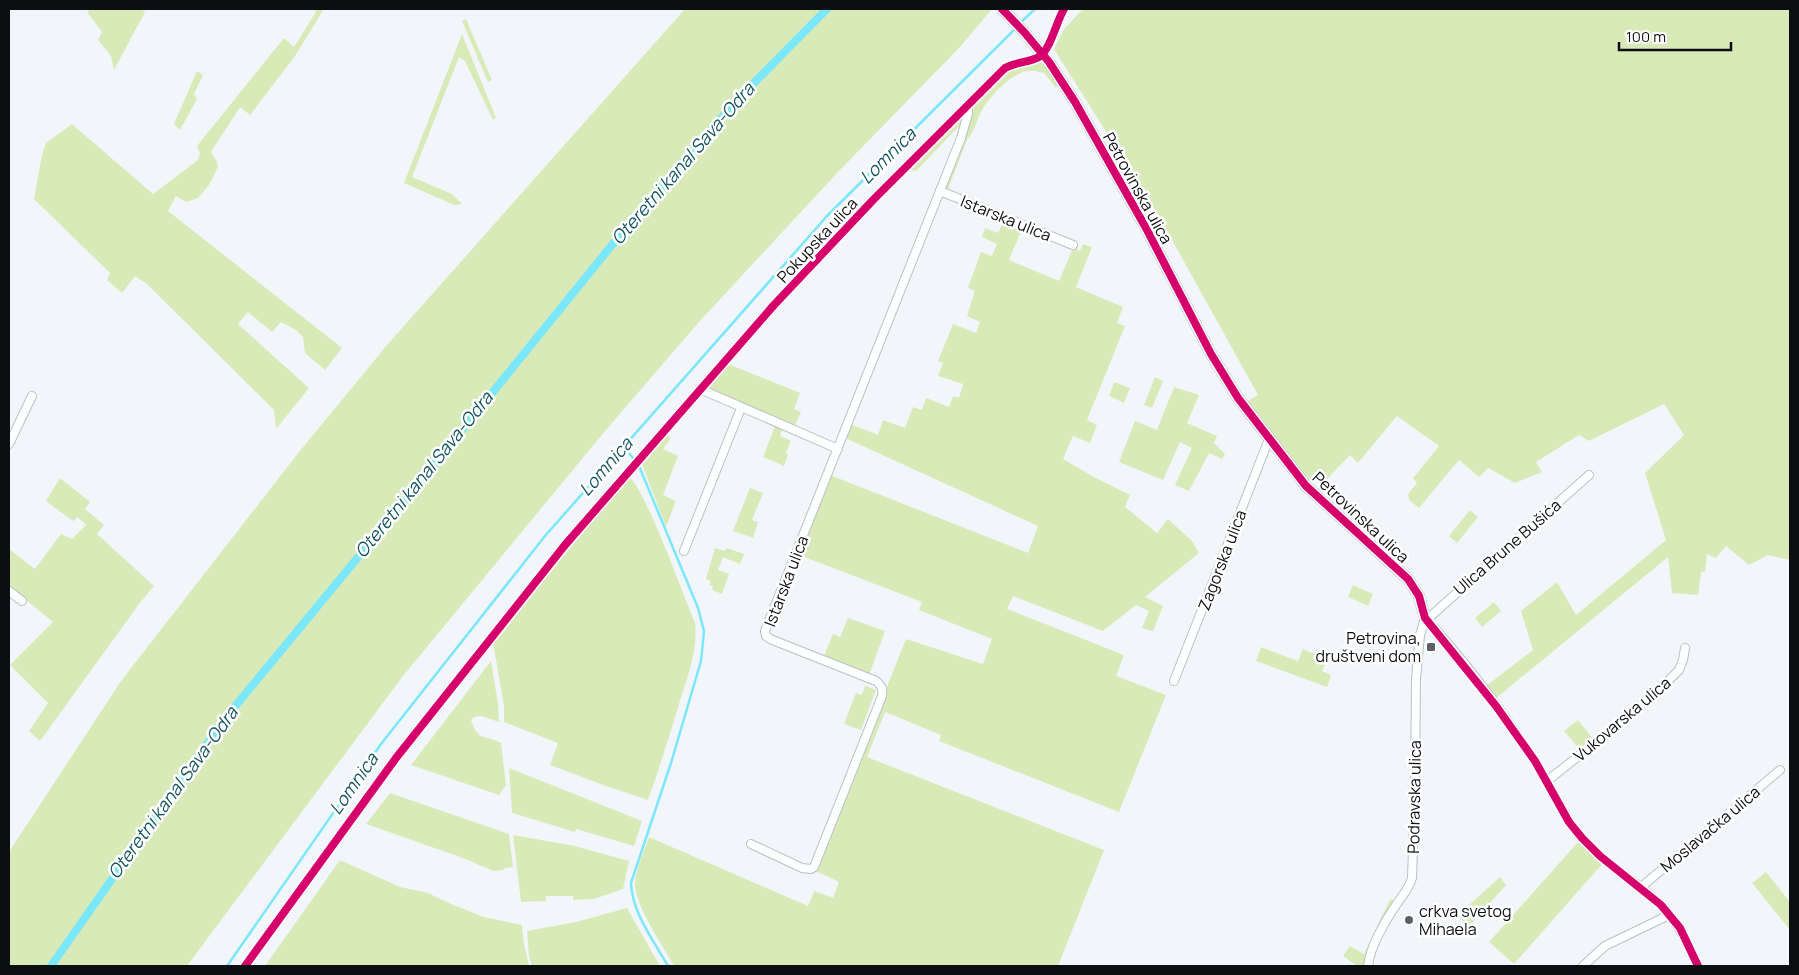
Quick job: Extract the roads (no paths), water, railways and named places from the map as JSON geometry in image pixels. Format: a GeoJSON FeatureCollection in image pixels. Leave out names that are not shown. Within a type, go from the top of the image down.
{"type":"FeatureCollection","features":[{"type":"Feature","properties":{"kind":"street"},"geometry":{"type":"LineString","coordinates":[[1042,54],[1049,44],[1064,9]]}},
{"type":"Feature","properties":{"kind":"street","name":"Petrovinska ulica"},"geometry":{"type":"LineString","coordinates":[[1004,11],[1042,54],[1075,102],[1146,228],[1220,370],[1238,398],[1306,486],[1408,579],[1419,596],[1425,618],[1496,706],[1547,781],[1569,822],[1600,856],[1661,905],[1680,928],[1698,966]]}},
{"type":"Feature","properties":{"kind":"street","name":"Pokupska ulica"},"geometry":{"type":"LineString","coordinates":[[245,966],[402,750],[565,546],[700,389],[794,284],[874,199],[968,104],[1005,68],[1011,64],[1032,60],[1042,54]]}},
{"type":"Feature","properties":{"kind":"street","name":"Istarska ulica"},"geometry":{"type":"LineString","coordinates":[[751,844],[802,868],[811,869],[814,867],[883,690],[882,686],[866,677],[770,639],[766,636],[767,626],[940,191],[966,121],[968,104]]}},
{"type":"Feature","properties":{"kind":"street","name":"Istarska ulica"},"geometry":{"type":"LineString","coordinates":[[940,191],[1073,245]]}},
{"type":"Feature","properties":{"kind":"street"},"geometry":{"type":"LineString","coordinates":[[700,389],[838,449]]}},
{"type":"Feature","properties":{"kind":"street"},"geometry":{"type":"LineString","coordinates":[[9,444],[32,396]]}},
{"type":"Feature","properties":{"kind":"street"},"geometry":{"type":"LineString","coordinates":[[684,551],[741,408]]}},
{"type":"Feature","properties":{"kind":"street","name":"Zagorska ulica"},"geometry":{"type":"LineString","coordinates":[[1174,681],[1270,439]]}},
{"type":"Feature","properties":{"kind":"street","name":"Ulica Brune Bušića"},"geometry":{"type":"LineString","coordinates":[[1425,618],[1432,615],[1588,475]]}},
{"type":"Feature","properties":{"kind":"street"},"geometry":{"type":"LineString","coordinates":[[9,591],[22,601]]}},
{"type":"Feature","properties":{"kind":"street","name":"Podravska ulica"},"geometry":{"type":"LineString","coordinates":[[1368,966],[1380,932],[1390,914],[1408,890],[1412,878],[1416,792],[1416,679],[1420,635],[1425,618]]}},
{"type":"Feature","properties":{"kind":"street","name":"Vukovarska ulica"},"geometry":{"type":"LineString","coordinates":[[1547,781],[1610,732],[1665,684],[1679,670],[1685,648]]}},
{"type":"Feature","properties":{"kind":"street","name":"Moslavačka ulica"},"geometry":{"type":"LineString","coordinates":[[1640,888],[1780,770]]}},
{"type":"Feature","properties":{"kind":"street"},"geometry":{"type":"LineString","coordinates":[[1583,966],[1605,946],[1669,915]]}},
{"type":"Feature","properties":{"kind":"waterway","name":"Oteretni kanal Sava-Odra"},"geometry":{"type":"LineString","coordinates":[[51,966],[223,721],[629,224],[737,100],[827,9]]}},
{"type":"Feature","properties":{"kind":"waterway","name":"Lomnica"},"geometry":{"type":"LineString","coordinates":[[1019,24],[1035,9]]}},
{"type":"Feature","properties":{"kind":"waterway","name":"Lomnica"},"geometry":{"type":"LineString","coordinates":[[227,966],[381,744],[545,536],[827,216],[1016,28]]}},
{"type":"Feature","properties":{"kind":"waterway"},"geometry":{"type":"LineString","coordinates":[[623,446],[633,458]]}},
{"type":"Feature","properties":{"kind":"waterway"},"geometry":{"type":"LineString","coordinates":[[639,466],[698,608],[704,631],[701,661],[671,763],[631,883],[632,894],[639,916],[668,966]]}},
{"type":"Feature","properties":{"kind":"place","name":"Petrovina, društveni dom"},"geometry":{"type":"Point","coordinates":[1431,647]}},
{"type":"Feature","properties":{"kind":"place","name":"crkva svetog Mihaela"},"geometry":{"type":"Point","coordinates":[1409,920]}}]}
